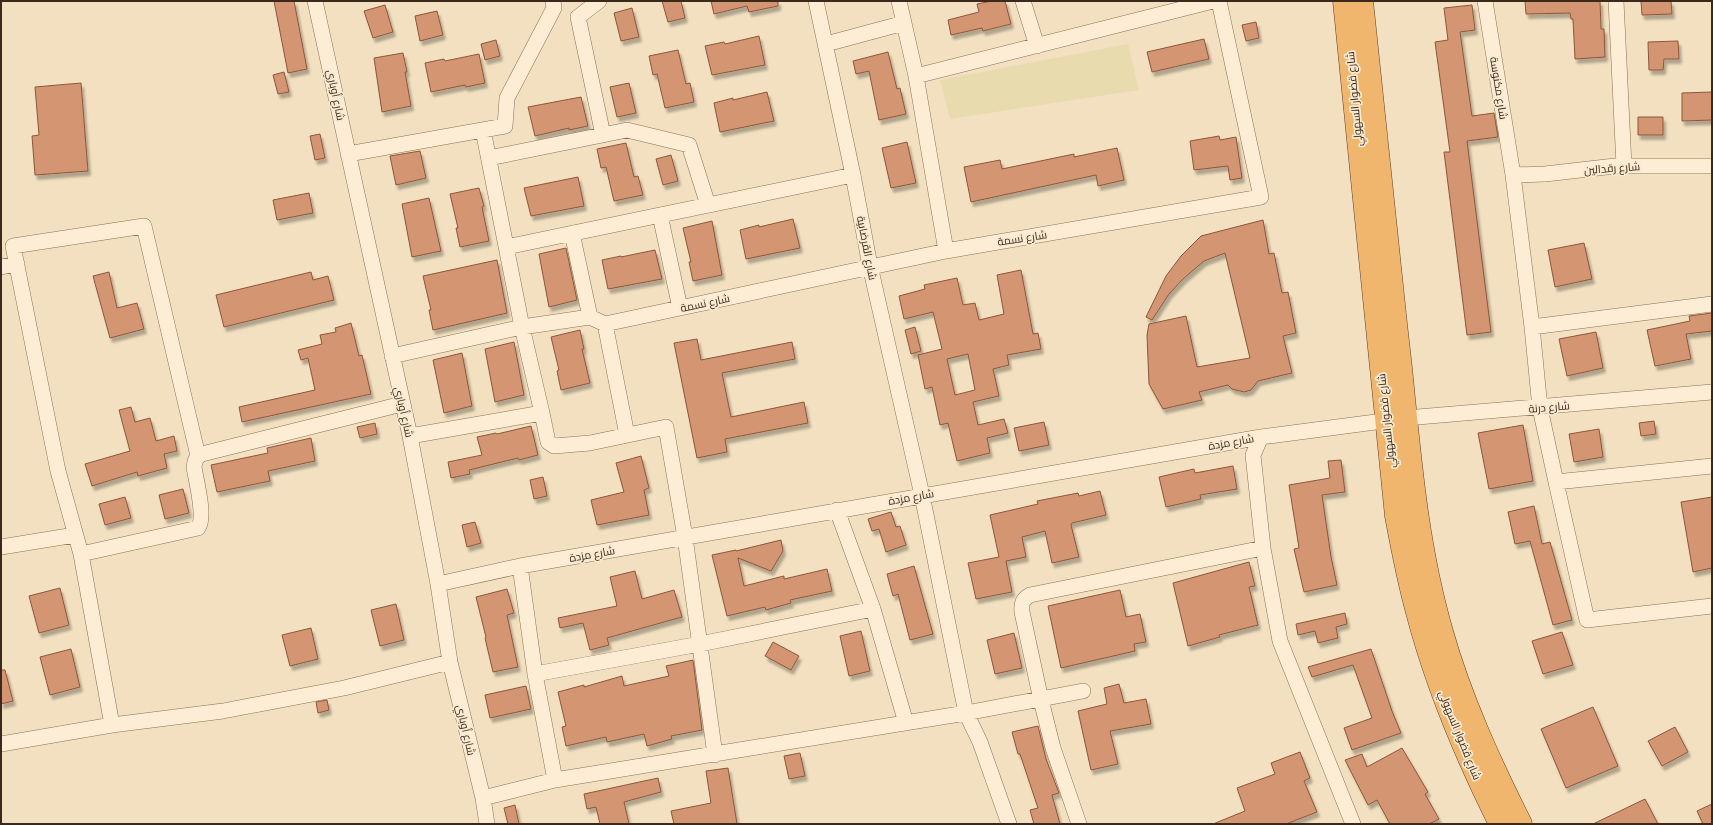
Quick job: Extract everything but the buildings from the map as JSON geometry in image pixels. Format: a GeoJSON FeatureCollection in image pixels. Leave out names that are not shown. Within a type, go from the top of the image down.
{"type":"FeatureCollection","features":[{"type":"Feature","properties":{"kind":"highway","name":"شارع قضوار السهولي"},"geometry":{"type":"LineString","coordinates":[[1344,1],[1396,420],[1396,516],[1417,612],[1451,715],[1476,777],[1500,824]]}},
{"type":"Feature","properties":{"kind":"highway"},"geometry":{"type":"LineString","coordinates":[[1362,1],[1396,420],[1416,512],[1433,602],[1452,666],[1472,721],[1521,824]]}},
{"type":"Feature","properties":{"kind":"street","name":"شارع أوباري"},"geometry":{"type":"LineString","coordinates":[[315,1],[410,436],[438,584],[450,662],[483,798],[487,824]]}},
{"type":"Feature","properties":{"kind":"street"},"geometry":{"type":"LineString","coordinates":[[578,17],[599,1]]}},
{"type":"Feature","properties":{"kind":"street","name":"شارع القرضابية"},"geometry":{"type":"LineString","coordinates":[[816,1],[853,175],[870,266],[922,495],[966,713],[980,742],[1008,824]]}},
{"type":"Feature","properties":{"kind":"street"},"geometry":{"type":"LineString","coordinates":[[899,1],[916,76],[946,251]]}},
{"type":"Feature","properties":{"kind":"street"},"geometry":{"type":"LineString","coordinates":[[1023,1],[1036,46]]}},
{"type":"Feature","properties":{"kind":"street"},"geometry":{"type":"LineString","coordinates":[[916,76],[1213,1]]}},
{"type":"Feature","properties":{"kind":"street","name":"شارع نسمة"},"geometry":{"type":"LineString","coordinates":[[605,324],[870,266],[946,251],[1261,197],[1219,1]]}},
{"type":"Feature","properties":{"kind":"street","name":"شارع مكنوسة"},"geometry":{"type":"LineString","coordinates":[[1485,1],[1513,176],[1532,327],[1540,408],[1587,620],[1712,606]]}},
{"type":"Feature","properties":{"kind":"street"},"geometry":{"type":"LineString","coordinates":[[1616,1],[1624,166]]}},
{"type":"Feature","properties":{"kind":"street"},"geometry":{"type":"LineString","coordinates":[[348,154],[505,126],[506,98],[553,4],[578,17]]}},
{"type":"Feature","properties":{"kind":"street"},"geometry":{"type":"LineString","coordinates":[[578,17],[603,135]]}},
{"type":"Feature","properties":{"kind":"street"},"geometry":{"type":"LineString","coordinates":[[826,44],[904,23]]}},
{"type":"Feature","properties":{"kind":"street"},"geometry":{"type":"LineString","coordinates":[[483,130],[522,327],[548,442],[554,446],[590,443],[666,427],[685,537],[715,755]]}},
{"type":"Feature","properties":{"kind":"street"},"geometry":{"type":"LineString","coordinates":[[489,158],[627,130],[689,144],[708,205]]}},
{"type":"Feature","properties":{"kind":"street","name":"شارع رقدالين"},"geometry":{"type":"LineString","coordinates":[[1513,176],[1624,166],[1712,166]]}},
{"type":"Feature","properties":{"kind":"street"},"geometry":{"type":"LineString","coordinates":[[506,247],[853,175]]}},
{"type":"Feature","properties":{"kind":"street"},"geometry":{"type":"LineString","coordinates":[[660,215],[680,308]]}},
{"type":"Feature","properties":{"kind":"street"},"geometry":{"type":"LineString","coordinates":[[81,554],[198,528],[201,524],[202,516],[194,467],[198,456],[144,226],[13,246],[58,471],[81,554],[112,725]]}},
{"type":"Feature","properties":{"kind":"street"},"geometry":{"type":"LineString","coordinates":[[572,233],[590,317]]}},
{"type":"Feature","properties":{"kind":"street"},"geometry":{"type":"LineString","coordinates":[[1,268],[17,264]]}},
{"type":"Feature","properties":{"kind":"street"},"geometry":{"type":"LineString","coordinates":[[1532,327],[1712,304]]}},
{"type":"Feature","properties":{"kind":"street"},"geometry":{"type":"LineString","coordinates":[[392,356],[522,327],[590,317],[605,324],[627,435]]}},
{"type":"Feature","properties":{"kind":"street","name":"شارع درنة"},"geometry":{"type":"LineString","coordinates":[[1396,420],[1712,392]]}},
{"type":"Feature","properties":{"kind":"street"},"geometry":{"type":"LineString","coordinates":[[198,456],[402,404]]}},
{"type":"Feature","properties":{"kind":"street"},"geometry":{"type":"LineString","coordinates":[[410,436],[542,413]]}},
{"type":"Feature","properties":{"kind":"street","name":"شارع مزدة"},"geometry":{"type":"LineString","coordinates":[[438,584],[520,566],[922,495],[1261,437],[1396,420]]}},
{"type":"Feature","properties":{"kind":"street"},"geometry":{"type":"LineString","coordinates":[[1261,437],[1252,455],[1263,548],[1280,641],[1351,823]]}},
{"type":"Feature","properties":{"kind":"street"},"geometry":{"type":"LineString","coordinates":[[1556,482],[1712,466]]}},
{"type":"Feature","properties":{"kind":"street"},"geometry":{"type":"LineString","coordinates":[[837,510],[873,609],[906,723]]}},
{"type":"Feature","properties":{"kind":"street"},"geometry":{"type":"LineString","coordinates":[[1,547],[75,535]]}},
{"type":"Feature","properties":{"kind":"street"},"geometry":{"type":"LineString","coordinates":[[1079,824],[1053,748],[1041,700],[1022,612],[1021,604],[1024,598],[1030,595],[1263,548]]}},
{"type":"Feature","properties":{"kind":"street"},"geometry":{"type":"LineString","coordinates":[[520,566],[535,674],[554,780]]}},
{"type":"Feature","properties":{"kind":"street"},"geometry":{"type":"LineString","coordinates":[[535,674],[700,644],[873,609]]}},
{"type":"Feature","properties":{"kind":"street"},"geometry":{"type":"LineString","coordinates":[[1,744],[112,725],[223,711],[344,688],[450,662]]}},
{"type":"Feature","properties":{"kind":"street"},"geometry":{"type":"LineString","coordinates":[[483,798],[554,780],[966,713],[1083,691]]}},
{"type":"Feature","properties":{"kind":"shaded area"},"geometry":{"type":"Polygon","coordinates":[[[1128,44],[1139,90],[950,119],[940,80],[1128,44]]]}}]}
